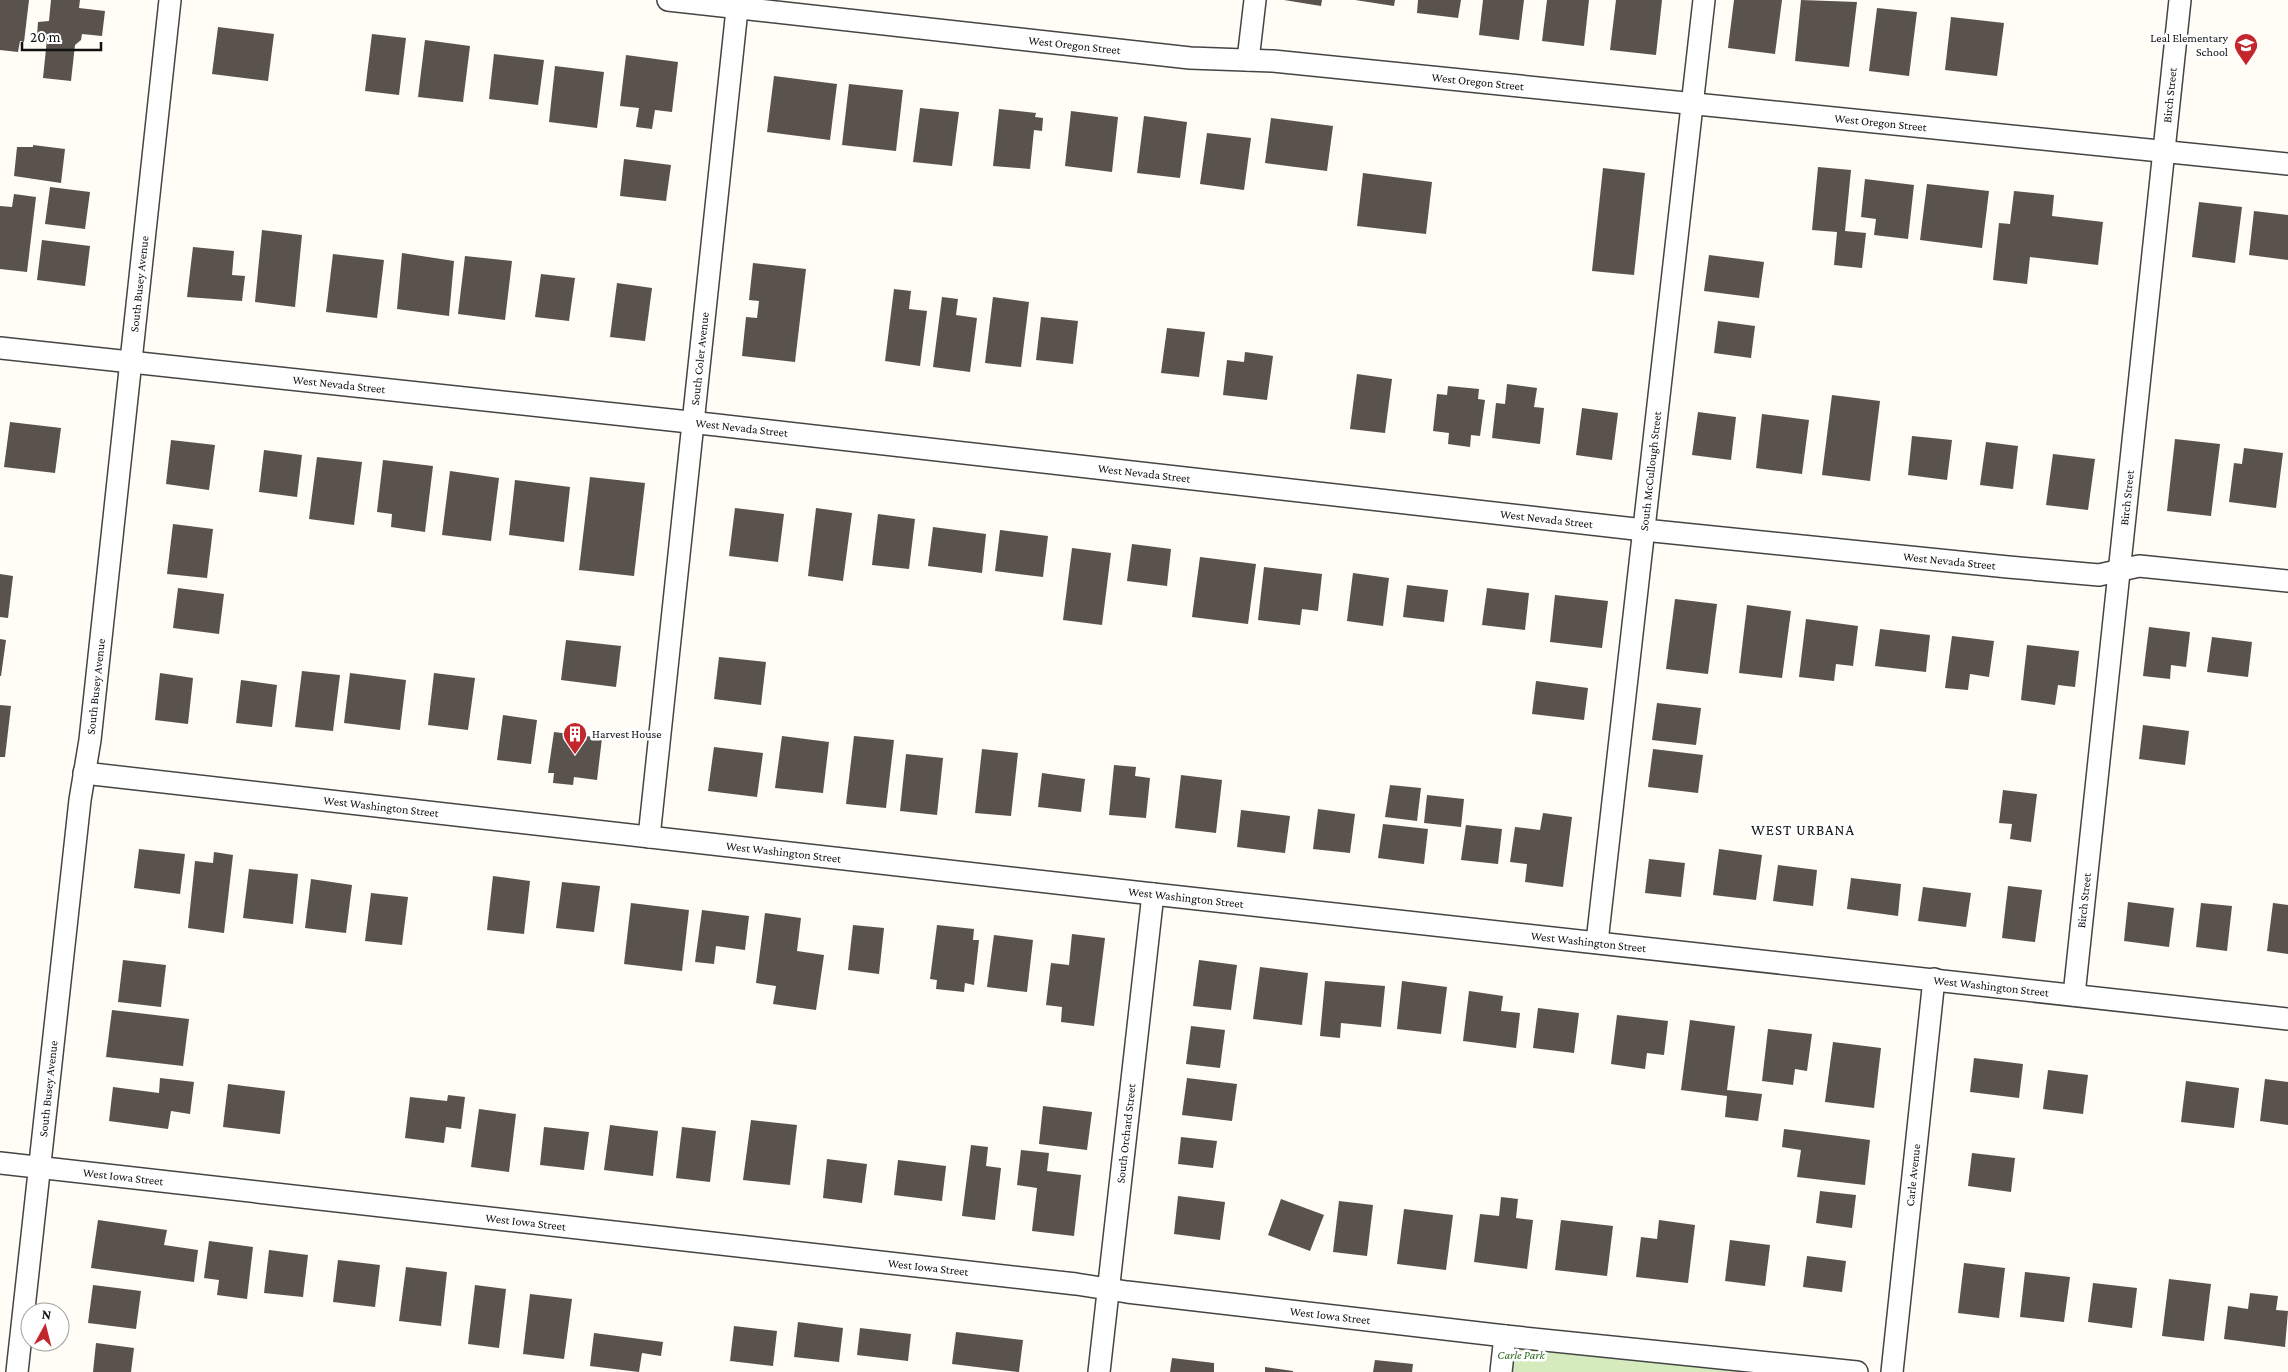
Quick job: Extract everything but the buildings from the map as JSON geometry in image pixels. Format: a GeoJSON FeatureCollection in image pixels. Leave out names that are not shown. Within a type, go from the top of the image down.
{"type":"FeatureCollection","features":[{"type":"Feature","properties":{"kind":"street","name":"South Busey Avenue"},"geometry":{"type":"LineString","coordinates":[[17,1372],[84,773],[90,740],[170,0]]}},
{"type":"Feature","properties":{"kind":"street","name":"West Oregon Street"},"geometry":{"type":"LineString","coordinates":[[668,0],[737,4],[1190,58],[1273,61],[1474,80],[2288,164]]}},
{"type":"Feature","properties":{"kind":"street"},"geometry":{"type":"LineString","coordinates":[[1248,60],[1255,0]]}},
{"type":"Feature","properties":{"kind":"street","name":"South McCullough Street"},"geometry":{"type":"LineString","coordinates":[[1597,942],[1704,0]]}},
{"type":"Feature","properties":{"kind":"street","name":"Birch Street"},"geometry":{"type":"LineString","coordinates":[[2074,995],[2180,0]]}},
{"type":"Feature","properties":{"kind":"street","name":"South Coler Avenue"},"geometry":{"type":"LineString","coordinates":[[649,837],[737,4]]}},
{"type":"Feature","properties":{"kind":"street","name":"West Nevada Street"},"geometry":{"type":"LineString","coordinates":[[0,348],[692,423],[1644,530],[2008,567],[2099,574],[2139,566],[2288,581]]}},
{"type":"Feature","properties":{"kind":"street","name":"West Washington Street"},"geometry":{"type":"LineString","coordinates":[[84,773],[1153,894],[2288,1019]]}},
{"type":"Feature","properties":{"kind":"street","name":"South Orchard Street"},"geometry":{"type":"LineString","coordinates":[[1099,1372],[1153,894]]}},
{"type":"Feature","properties":{"kind":"street","name":"Carle Avenue"},"geometry":{"type":"LineString","coordinates":[[1892,1372],[1934,979]]}},
{"type":"Feature","properties":{"kind":"street","name":"West Iowa Street"},"geometry":{"type":"LineString","coordinates":[[0,1163],[1076,1284],[1505,1336],[1857,1372]]}},
{"type":"Feature","properties":{"kind":"street"},"geometry":{"type":"LineString","coordinates":[[1501,1372],[1505,1336]]}},
{"type":"Feature","properties":{"kind":"green space","name":"Carle Park"},"geometry":{"type":"Polygon","coordinates":[[[1505,1336],[1799,1372],[1501,1372],[1505,1336]]]}},
{"type":"Feature","properties":{"kind":"place","name":"Leal Elementary School"},"geometry":{"type":"Point","coordinates":[2246,66]}},
{"type":"Feature","properties":{"kind":"place","name":"Harvest House"},"geometry":{"type":"Point","coordinates":[575,755]}},
{"type":"Feature","properties":{"kind":"district","name":"WEST URBANA"},"geometry":{"type":"Point","coordinates":[1803,830]}}]}
